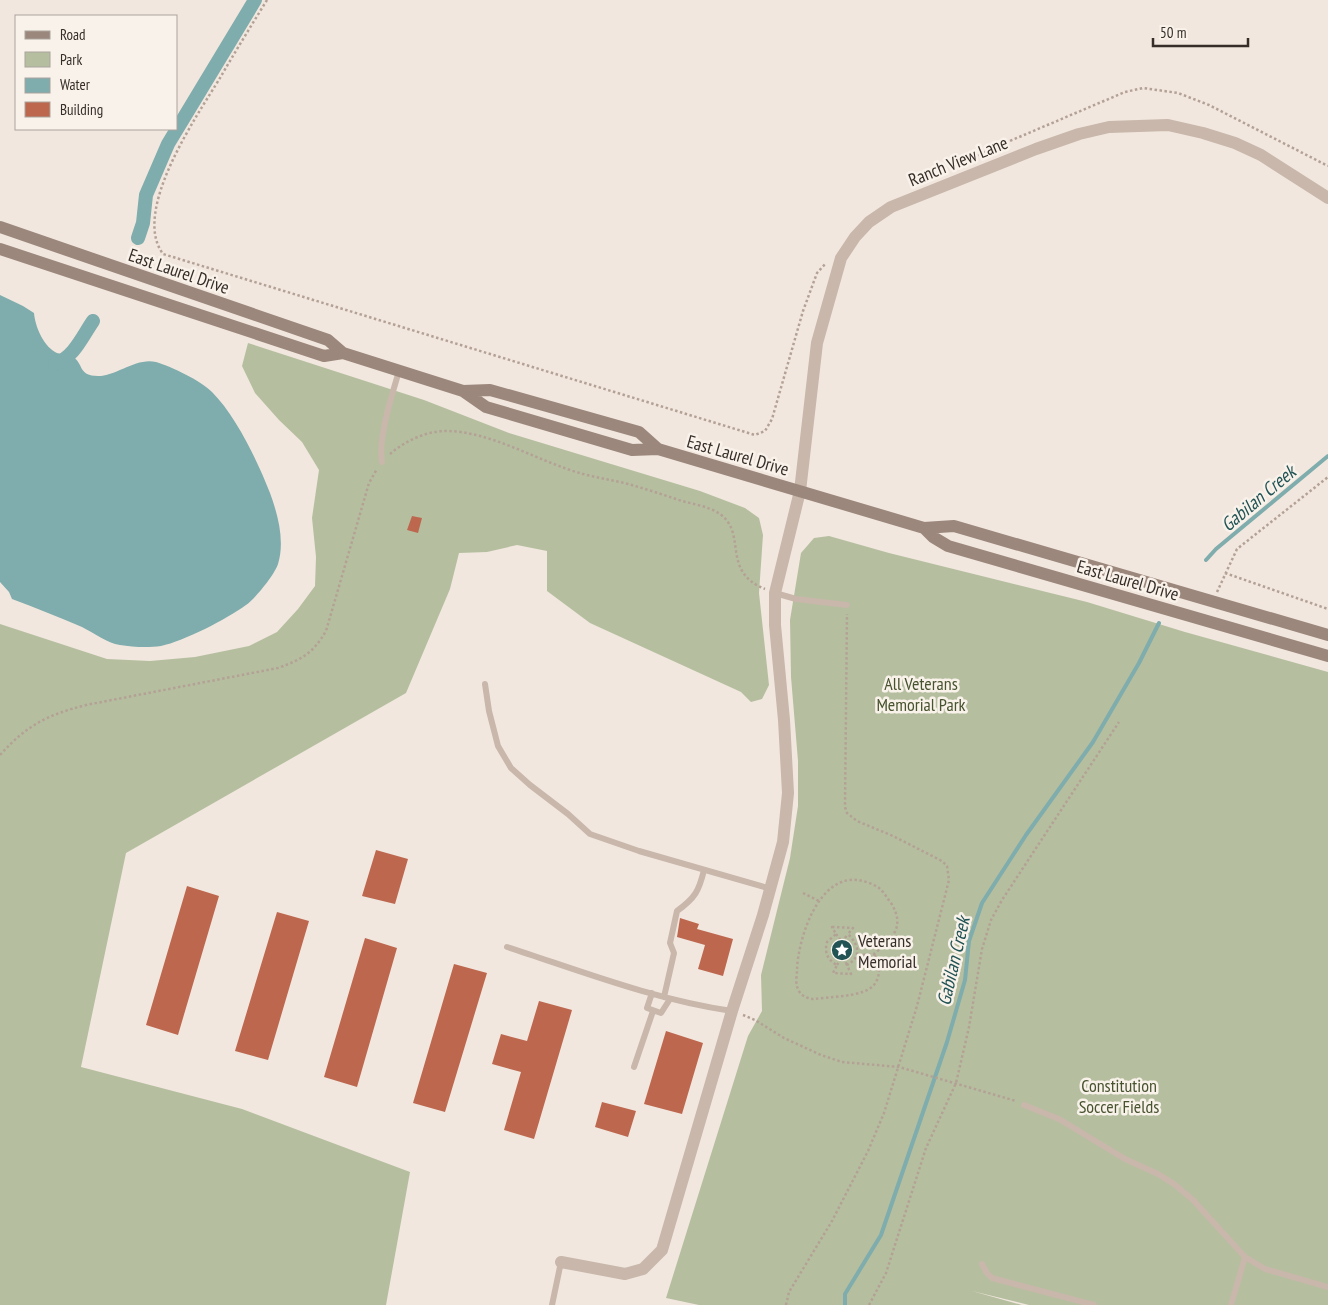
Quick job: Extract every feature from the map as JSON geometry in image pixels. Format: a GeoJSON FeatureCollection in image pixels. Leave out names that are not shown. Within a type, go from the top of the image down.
{"type":"FeatureCollection","features":[{"type":"Feature","properties":{"kind":"main road","name":"East Laurel Drive"},"geometry":{"type":"LineString","coordinates":[[0,227],[328,340],[343,353],[398,371],[463,391],[490,390],[639,432],[658,449]]}},
{"type":"Feature","properties":{"kind":"main road","name":"East Laurel Drive"},"geometry":{"type":"LineString","coordinates":[[0,249],[324,356],[343,353]]}},
{"type":"Feature","properties":{"kind":"main road","name":"East Laurel Drive"},"geometry":{"type":"LineString","coordinates":[[463,391],[486,408],[632,450],[658,449],[924,528],[954,526],[1328,636]]}},
{"type":"Feature","properties":{"kind":"main road","name":"East Laurel Drive"},"geometry":{"type":"LineString","coordinates":[[924,528],[932,537],[948,546],[1328,656]]}},
{"type":"Feature","properties":{"kind":"street","name":"Ranch View Lane"},"geometry":{"type":"LineString","coordinates":[[560,1262],[625,1274],[643,1269],[662,1250],[732,1011],[771,888],[783,842],[788,792],[784,720],[775,625],[776,593],[800,491],[817,343],[841,258],[855,237],[868,222],[891,207],[1036,149],[1079,134],[1109,127],[1168,125],[1236,143],[1261,155],[1328,198]]}},
{"type":"Feature","properties":{"kind":"lane"},"geometry":{"type":"LineString","coordinates":[[382,462],[381,452],[398,371]]}},
{"type":"Feature","properties":{"kind":"lane"},"geometry":{"type":"LineString","coordinates":[[776,593],[796,599],[847,605]]}},
{"type":"Feature","properties":{"kind":"lane"},"geometry":{"type":"LineString","coordinates":[[485,684],[489,712],[498,746],[511,768],[590,834],[639,851],[771,888]]}},
{"type":"Feature","properties":{"kind":"lane"},"geometry":{"type":"LineString","coordinates":[[652,993],[647,1008],[661,1013],[667,998],[674,953],[670,943],[677,910],[690,901],[699,889],[704,870]]}},
{"type":"Feature","properties":{"kind":"lane"},"geometry":{"type":"LineString","coordinates":[[507,947],[667,998],[704,1007],[732,1011]]}},
{"type":"Feature","properties":{"kind":"lane"},"geometry":{"type":"LineString","coordinates":[[634,1067],[653,1011]]}},
{"type":"Feature","properties":{"kind":"lane"},"geometry":{"type":"LineString","coordinates":[[1024,1105],[1059,1119],[1125,1159],[1158,1174],[1174,1184],[1193,1200],[1245,1257],[1265,1269],[1328,1287]]}},
{"type":"Feature","properties":{"kind":"lane"},"geometry":{"type":"LineString","coordinates":[[1231,1305],[1245,1257]]}},
{"type":"Feature","properties":{"kind":"lane"},"geometry":{"type":"LineString","coordinates":[[552,1305],[560,1262]]}},
{"type":"Feature","properties":{"kind":"lane"},"geometry":{"type":"LineString","coordinates":[[982,1264],[992,1278],[1094,1305]]}},
{"type":"Feature","properties":{"kind":"path"},"geometry":{"type":"LineString","coordinates":[[267,0],[178,145],[159,194],[154,226],[158,246],[163,254],[756,435],[765,431],[772,419],[810,290],[818,273],[830,258]]}},
{"type":"Feature","properties":{"kind":"path"},"geometry":{"type":"LineString","coordinates":[[948,169],[1125,92],[1143,88],[1178,93],[1209,105],[1328,166]]}},
{"type":"Feature","properties":{"kind":"path"},"geometry":{"type":"LineString","coordinates":[[0,755],[25,731],[41,720],[58,712],[278,668],[300,660],[316,647],[326,631],[369,483],[382,462],[394,452],[424,435],[444,431],[471,432],[582,474],[627,484],[715,511],[727,521],[734,534],[737,561],[743,574],[755,585],[776,593]]}},
{"type":"Feature","properties":{"kind":"path"},"geometry":{"type":"LineString","coordinates":[[1213,602],[1237,549],[1328,477]]}},
{"type":"Feature","properties":{"kind":"path"},"geometry":{"type":"LineString","coordinates":[[1225,573],[1328,609]]}},
{"type":"Feature","properties":{"kind":"path"},"geometry":{"type":"LineString","coordinates":[[786,1305],[789,1292],[832,1221],[868,1151],[884,1112],[920,996],[950,880],[947,866],[942,861],[893,836],[857,821],[847,813],[845,807],[847,605]]}},
{"type":"Feature","properties":{"kind":"path"},"geometry":{"type":"LineString","coordinates":[[869,1305],[886,1273],[926,1148],[956,1083],[969,1027],[982,949],[991,920],[1002,900],[1120,722]]}},
{"type":"Feature","properties":{"kind":"path"},"geometry":{"type":"LineString","coordinates":[[858,954],[874,954],[891,940],[897,925],[895,910],[879,888],[862,881],[846,881],[832,886],[810,916],[800,947],[797,987],[802,995],[813,999],[864,992],[877,980],[880,974],[880,966],[874,954]]}},
{"type":"Feature","properties":{"kind":"path"},"geometry":{"type":"LineString","coordinates":[[803,892],[820,902]]}},
{"type":"Feature","properties":{"kind":"path"},"geometry":{"type":"LineString","coordinates":[[842,942],[832,927],[853,928],[842,942],[841,947],[844,950],[833,974],[851,974],[842,957]]}},
{"type":"Feature","properties":{"kind":"path"},"geometry":{"type":"LineString","coordinates":[[836,934],[827,942],[826,951],[829,959],[838,965]]}},
{"type":"Feature","properties":{"kind":"path"},"geometry":{"type":"LineString","coordinates":[[847,965],[858,954],[856,942],[848,934]]}},
{"type":"Feature","properties":{"kind":"path"},"geometry":{"type":"LineString","coordinates":[[732,1011],[755,1020],[784,1038],[821,1055],[842,1062],[899,1067],[922,1072],[1015,1100],[1024,1105]]}},
{"type":"Feature","properties":{"kind":"green space"},"geometry":{"type":"Polygon","coordinates":[[[248,343],[424,400],[509,433],[700,491],[745,508],[759,518],[763,535],[759,593],[769,685],[762,699],[751,702],[741,692],[590,623],[547,591],[547,551],[517,545],[487,552],[459,553],[450,589],[406,693],[126,853],[81,1067],[242,1109],[410,1172],[386,1305],[0,1305],[0,624],[107,659],[150,661],[195,657],[249,646],[277,632],[298,609],[315,586],[316,557],[312,518],[319,470],[302,442],[255,393],[242,366],[248,343]]]}},
{"type":"Feature","properties":{"kind":"green space","name":"Constitution Soccer Fields"},"geometry":{"type":"Polygon","coordinates":[[[829,536],[889,553],[1087,602],[1328,672],[1328,1305],[1029,1305],[972,1291],[1022,1305],[699,1305],[666,1298],[748,1036],[762,1011],[761,975],[790,858],[798,806],[798,761],[791,677],[790,620],[801,553],[814,538],[829,536]]]}},
{"type":"Feature","properties":{"kind":"water"},"geometry":{"type":"Polygon","coordinates":[[[0,295],[34,313],[38,329],[47,345],[55,352],[73,357],[87,374],[105,375],[141,362],[156,362],[200,383],[221,402],[246,440],[270,493],[280,528],[281,546],[278,564],[269,580],[250,602],[228,617],[193,635],[161,646],[145,647],[115,644],[82,627],[12,599],[9,592],[0,582],[0,295]]]}},
{"type":"Feature","properties":{"kind":"building"},"geometry":{"type":"Polygon","coordinates":[[[412,516],[422,518],[418,533],[407,530],[412,516]]]}},
{"type":"Feature","properties":{"kind":"building"},"geometry":{"type":"Polygon","coordinates":[[[376,850],[408,859],[395,904],[362,896],[376,850]]]}},
{"type":"Feature","properties":{"kind":"building"},"geometry":{"type":"Polygon","coordinates":[[[187,886],[219,896],[178,1035],[146,1025],[187,886]]]}},
{"type":"Feature","properties":{"kind":"building"},"geometry":{"type":"Polygon","coordinates":[[[277,912],[309,921],[268,1060],[235,1051],[277,912]]]}},
{"type":"Feature","properties":{"kind":"building"},"geometry":{"type":"Polygon","coordinates":[[[680,918],[699,924],[697,929],[733,939],[723,976],[698,969],[705,945],[677,937],[680,918]]]}},
{"type":"Feature","properties":{"kind":"building"},"geometry":{"type":"Polygon","coordinates":[[[365,938],[397,948],[357,1087],[324,1077],[365,938]]]}},
{"type":"Feature","properties":{"kind":"building"},"geometry":{"type":"Polygon","coordinates":[[[454,964],[487,973],[445,1112],[413,1103],[454,964]]]}},
{"type":"Feature","properties":{"kind":"building"},"geometry":{"type":"Polygon","coordinates":[[[539,1001],[572,1010],[534,1139],[504,1130],[521,1072],[492,1064],[501,1034],[527,1041],[539,1001]]]}},
{"type":"Feature","properties":{"kind":"building"},"geometry":{"type":"Polygon","coordinates":[[[666,1031],[703,1043],[682,1114],[644,1104],[666,1031]]]}},
{"type":"Feature","properties":{"kind":"building"},"geometry":{"type":"Polygon","coordinates":[[[602,1102],[636,1111],[628,1137],[595,1127],[602,1102]]]}},
{"type":"Feature","properties":{"kind":"waterway"},"geometry":{"type":"LineString","coordinates":[[178,127],[255,0]]}},
{"type":"Feature","properties":{"kind":"waterway"},"geometry":{"type":"LineString","coordinates":[[138,238],[143,223],[146,195],[168,144],[176,130]]}},
{"type":"Feature","properties":{"kind":"waterway"},"geometry":{"type":"LineString","coordinates":[[55,364],[62,361],[72,352],[93,321]]}},
{"type":"Feature","properties":{"kind":"waterway","name":"Gabilan Creek"},"geometry":{"type":"LineString","coordinates":[[1206,560],[1216,549],[1328,456]]}},
{"type":"Feature","properties":{"kind":"waterway","name":"Gabilan Creek"},"geometry":{"type":"LineString","coordinates":[[845,1305],[845,1294],[881,1235],[947,1042],[965,980],[969,941],[982,903],[1026,835],[1093,742],[1139,663],[1159,623]]}},
{"type":"Feature","properties":{"kind":"place","name":"Veterans Memorial"},"geometry":{"type":"Point","coordinates":[842,950]}},
{"type":"Feature","properties":{"kind":"park label","name":"All Veterans Memorial Park"},"geometry":{"type":"Point","coordinates":[921,693]}}]}
